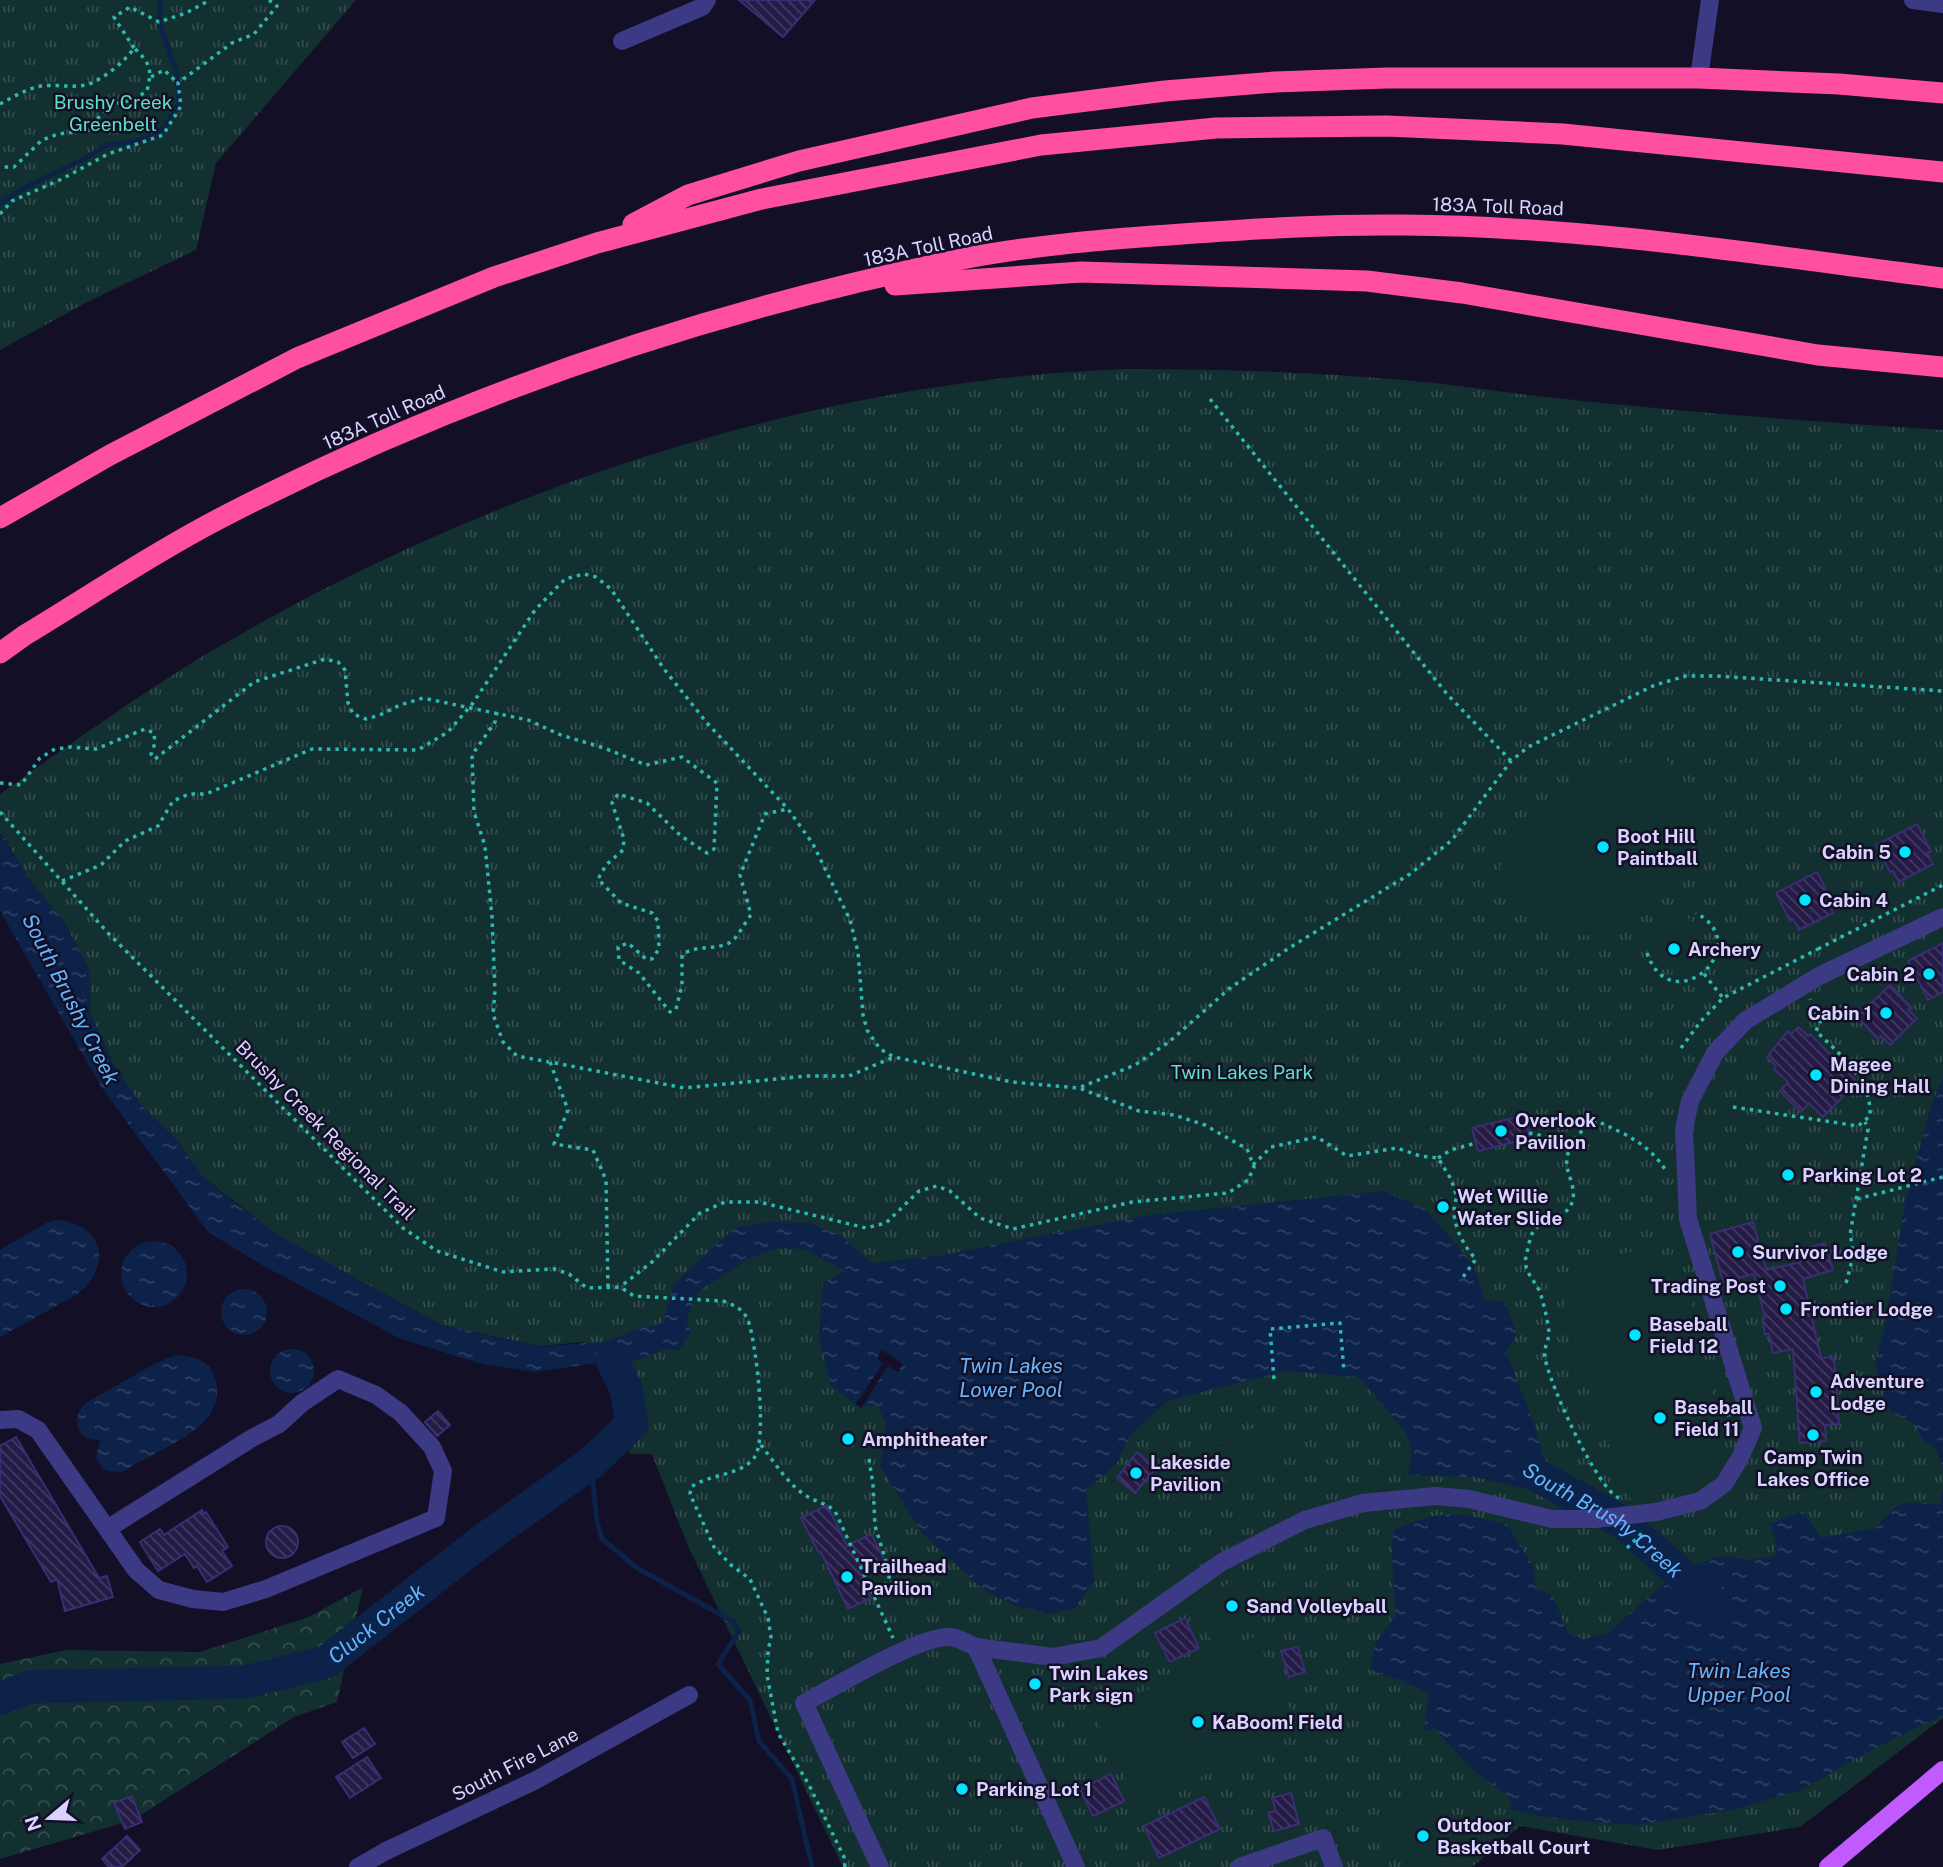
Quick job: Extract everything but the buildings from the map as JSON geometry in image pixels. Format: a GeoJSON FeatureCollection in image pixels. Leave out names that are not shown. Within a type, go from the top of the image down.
{"type":"FeatureCollection","features":[{"type":"Feature","properties":{"kind":"highway"},"geometry":{"type":"LineString","coordinates":[[597,243],[688,195],[799,162],[1032,108],[1165,91],[1275,82],[1387,78],[1699,78],[1839,84],[1943,93]]}},
{"type":"Feature","properties":{"kind":"highway"},"geometry":{"type":"LineString","coordinates":[[0,518],[110,454],[297,358],[495,277],[597,243],[762,199],[1027,147],[1216,128],[1387,126],[1563,134],[1943,172]]}},
{"type":"Feature","properties":{"kind":"highway","name":"183A Toll Road"},"geometry":{"type":"LineString","coordinates":[[0,653],[25,635],[211,523],[332,464],[447,414],[544,376],[662,337],[834,289],[966,258],[1099,240],[1250,229],[1402,225],[1579,232],[1943,278]]}},
{"type":"Feature","properties":{"kind":"highway"},"geometry":{"type":"LineString","coordinates":[[834,289],[1081,272],[1367,281],[1462,293],[1818,355],[1943,367]]}},
{"type":"Feature","properties":{"kind":"main road"},"geometry":{"type":"LineString","coordinates":[[1828,1867],[1943,1770]]}},
{"type":"Feature","properties":{"kind":"street"},"geometry":{"type":"LineString","coordinates":[[622,41],[702,7],[707,0]]}},
{"type":"Feature","properties":{"kind":"street"},"geometry":{"type":"LineString","coordinates":[[1699,78],[1710,0]]}},
{"type":"Feature","properties":{"kind":"street"},"geometry":{"type":"LineString","coordinates":[[1913,0],[1943,4]]}},
{"type":"Feature","properties":{"kind":"street"},"geometry":{"type":"LineString","coordinates":[[880,1867],[804,1703],[900,1652],[928,1640],[953,1637],[976,1647],[1053,1657],[1101,1648],[1222,1562],[1304,1520],[1363,1503],[1436,1496],[1469,1499],[1552,1518],[1595,1519],[1624,1508],[1656,1512],[1700,1501],[1724,1484],[1753,1429],[1688,1219],[1684,1129],[1695,1089],[1715,1053],[1745,1021],[1819,976],[1943,917]]}},
{"type":"Feature","properties":{"kind":"street"},"geometry":{"type":"LineString","coordinates":[[0,1420],[18,1419],[38,1430],[107,1529],[136,1570],[159,1590],[193,1599],[223,1602],[288,1581],[436,1518],[443,1471],[432,1447],[401,1413],[376,1395],[338,1378],[302,1403],[279,1424],[107,1529]]}},
{"type":"Feature","properties":{"kind":"street"},"geometry":{"type":"LineString","coordinates":[[976,1647],[1076,1867]]}},
{"type":"Feature","properties":{"kind":"street","name":"South Fire Lane"},"geometry":{"type":"LineString","coordinates":[[358,1867],[534,1781],[689,1695]]}},
{"type":"Feature","properties":{"kind":"street"},"geometry":{"type":"LineString","coordinates":[[1240,1867],[1323,1838],[1334,1867]]}},
{"type":"Feature","properties":{"kind":"path"},"geometry":{"type":"LineString","coordinates":[[0,167],[14,167],[42,139],[89,130],[114,104],[133,100],[147,91],[150,77],[148,62],[134,48],[114,17],[130,7],[159,22],[186,13],[210,0]]}},
{"type":"Feature","properties":{"kind":"path"},"geometry":{"type":"LineString","coordinates":[[178,83],[232,43],[254,34],[277,6],[269,0]]}},
{"type":"Feature","properties":{"kind":"path"},"geometry":{"type":"LineString","coordinates":[[0,104],[40,86],[86,85],[103,78],[128,57],[134,48]]}},
{"type":"Feature","properties":{"kind":"path"},"geometry":{"type":"LineString","coordinates":[[0,214],[12,201],[62,179],[108,154],[163,135],[181,106],[178,83],[164,69],[150,77]]}},
{"type":"Feature","properties":{"kind":"path"},"geometry":{"type":"LineString","coordinates":[[1210,399],[1447,694],[1511,761]]}},
{"type":"Feature","properties":{"kind":"path"},"geometry":{"type":"LineString","coordinates":[[62,881],[100,865],[125,841],[158,826],[173,801],[189,794],[206,794],[312,749],[418,750],[448,732],[470,708],[543,602],[565,579],[584,574],[596,577],[611,589],[664,669],[707,723],[788,808],[813,844],[850,920],[859,952],[863,1015],[867,1030],[880,1049],[894,1057],[1012,1082],[1079,1088],[1139,1111],[1174,1115],[1205,1125],[1247,1149],[1253,1165]]}},
{"type":"Feature","properties":{"kind":"path"},"geometry":{"type":"LineString","coordinates":[[0,783],[21,785],[40,758],[55,749],[96,749],[145,729],[154,733],[155,743],[150,754],[155,759],[254,682],[325,659],[338,662],[345,670],[348,703],[353,714],[366,719],[423,698],[528,720],[561,735],[646,765],[682,757],[717,783],[714,849],[707,853],[681,836],[647,803],[618,794],[611,803],[624,839],[623,850],[606,865],[598,878],[621,903],[652,913],[658,921],[659,949],[652,959],[646,959],[628,943],[618,947],[620,960],[639,974],[670,1012],[676,1009],[682,985],[682,955],[690,949],[731,942],[751,915],[740,875],[765,814],[788,808]]}},
{"type":"Feature","properties":{"kind":"path"},"geometry":{"type":"LineString","coordinates":[[1079,1088],[1135,1065],[1169,1042],[1230,988],[1289,947],[1410,874],[1452,840],[1511,761],[1528,747],[1655,685],[1686,676],[1716,676],[1943,691]]}},
{"type":"Feature","properties":{"kind":"path"},"geometry":{"type":"LineString","coordinates":[[498,712],[495,722],[472,755],[474,812],[485,845],[492,917],[495,991],[493,1014],[503,1042],[517,1056],[684,1088],[807,1076],[849,1076],[894,1057]]}},
{"type":"Feature","properties":{"kind":"path","name":"Brushy Creek Regional Trail"},"geometry":{"type":"LineString","coordinates":[[0,812],[108,933],[403,1228],[437,1251],[503,1272],[554,1269],[569,1274],[587,1288],[620,1287],[635,1296],[723,1301],[735,1305],[747,1319],[759,1388],[760,1445]]}},
{"type":"Feature","properties":{"kind":"path"},"geometry":{"type":"LineString","coordinates":[[1682,1048],[1723,998],[1943,886]]}},
{"type":"Feature","properties":{"kind":"path"},"geometry":{"type":"LineString","coordinates":[[1647,953],[1654,967],[1665,977],[1681,981],[1704,974],[1715,959],[1717,944],[1708,921],[1696,913]]}},
{"type":"Feature","properties":{"kind":"path"},"geometry":{"type":"LineString","coordinates":[[1704,974],[1723,998]]}},
{"type":"Feature","properties":{"kind":"path"},"geometry":{"type":"LineString","coordinates":[[1733,1107],[1858,1126],[1870,1116],[1871,1110],[1857,1072],[1816,1031],[1820,1023],[1810,997]]}},
{"type":"Feature","properties":{"kind":"path"},"geometry":{"type":"LineString","coordinates":[[550,1062],[568,1110],[554,1144],[593,1150],[606,1180],[608,1288]]}},
{"type":"Feature","properties":{"kind":"path"},"geometry":{"type":"LineString","coordinates":[[1624,1508],[1605,1487],[1561,1408],[1547,1372],[1544,1354],[1549,1331],[1540,1293],[1525,1261],[1537,1226],[1559,1217],[1570,1208],[1573,1194],[1566,1164],[1572,1146],[1587,1125],[1597,1121],[1636,1138],[1656,1157],[1667,1176]]}},
{"type":"Feature","properties":{"kind":"path"},"geometry":{"type":"LineString","coordinates":[[1846,1283],[1853,1262],[1854,1251],[1850,1235],[1868,1129],[1865,1122]]}},
{"type":"Feature","properties":{"kind":"path"},"geometry":{"type":"LineString","coordinates":[[1529,1133],[1572,1146]]}},
{"type":"Feature","properties":{"kind":"path"},"geometry":{"type":"LineString","coordinates":[[620,1287],[652,1262],[700,1213],[725,1202],[759,1202],[866,1228],[886,1223],[919,1191],[937,1186],[950,1191],[980,1218],[1013,1229],[1132,1202],[1228,1193],[1248,1180],[1253,1165],[1271,1147],[1317,1137],[1347,1156],[1397,1148],[1420,1156],[1438,1158],[1451,1150],[1476,1143]]}},
{"type":"Feature","properties":{"kind":"path"},"geometry":{"type":"LineString","coordinates":[[1438,1158],[1451,1179],[1457,1197],[1454,1203],[1458,1230],[1467,1250],[1476,1259],[1463,1277]]}},
{"type":"Feature","properties":{"kind":"path"},"geometry":{"type":"LineString","coordinates":[[1856,1199],[1943,1177]]}},
{"type":"Feature","properties":{"kind":"path"},"geometry":{"type":"LineString","coordinates":[[1274,1379],[1270,1329],[1340,1323],[1344,1372]]}},
{"type":"Feature","properties":{"kind":"path"},"geometry":{"type":"LineString","coordinates":[[1726,1402],[1730,1443]]}},
{"type":"Feature","properties":{"kind":"path"},"geometry":{"type":"LineString","coordinates":[[845,1867],[844,1857],[809,1785],[778,1733],[767,1675],[771,1637],[768,1618],[750,1579],[731,1565],[714,1546],[690,1494],[691,1487],[743,1467],[754,1458],[760,1445],[796,1488],[835,1511],[900,1652]]}},
{"type":"Feature","properties":{"kind":"path"},"geometry":{"type":"LineString","coordinates":[[869,1460],[873,1485],[874,1527],[890,1574],[887,1583],[871,1593]]}},
{"type":"Feature","properties":{"kind":"path"},"geometry":{"type":"LineString","coordinates":[[1627,1548],[1645,1530]]}},
{"type":"Feature","properties":{"kind":"green space","name":"Brushy Creek Greenbelt"},"geometry":{"type":"Polygon","coordinates":[[[0,0],[356,0],[216,163],[196,250],[87,302],[0,350],[0,0]]]}},
{"type":"Feature","properties":{"kind":"green space","name":"Twin Lakes Park"},"geometry":{"type":"Polygon","coordinates":[[[1127,369],[1368,377],[1645,407],[1943,430],[1943,1718],[1800,1827],[1658,1850],[1520,1826],[1472,1867],[843,1867],[688,1546],[652,1454],[630,1454],[604,1362],[583,1342],[540,1346],[441,1325],[277,1235],[202,1176],[178,1142],[141,1105],[115,1067],[90,1013],[89,969],[63,920],[30,881],[0,833],[0,794],[182,669],[289,608],[400,552],[517,502],[636,459],[758,424],[881,397],[1004,378],[1127,369]]]}},
{"type":"Feature","properties":{"kind":"green space","name":"Boot Hill Paintball"},"geometry":{"type":"Polygon","coordinates":[[[1666,759],[1682,780],[1706,828],[1654,898],[1634,918],[1612,931],[1587,935],[1562,929],[1534,909],[1499,867],[1551,795],[1607,765],[1666,759]]]}},
{"type":"Feature","properties":{"kind":"green space","name":"Archery"},"geometry":{"type":"Polygon","coordinates":[[[1681,914],[1703,928],[1699,943],[1681,976],[1661,966],[1650,955],[1655,933],[1681,914]]]}},
{"type":"Feature","properties":{"kind":"green space"},"geometry":{"type":"Polygon","coordinates":[[[1632,1252],[1651,1252],[1679,1262],[1706,1352],[1701,1365],[1708,1370],[1725,1447],[1707,1473],[1696,1481],[1672,1490],[1628,1498],[1564,1318],[1564,1305],[1574,1282],[1584,1272],[1607,1258],[1632,1252]]]}},
{"type":"Feature","properties":{"kind":"green space"},"geometry":{"type":"Polygon","coordinates":[[[1270,1420],[1288,1457],[1229,1486],[1211,1448],[1270,1420]]]}},
{"type":"Feature","properties":{"kind":"green space","name":"Sand Volleyball"},"geometry":{"type":"Polygon","coordinates":[[[1253,1573],[1270,1612],[1210,1638],[1193,1600],[1253,1573]]]}},
{"type":"Feature","properties":{"kind":"green space"},"geometry":{"type":"Polygon","coordinates":[[[363,1587],[337,1702],[294,1717],[133,1820],[0,1859],[0,1664],[66,1650],[200,1652],[309,1617],[363,1587]]]}},
{"type":"Feature","properties":{"kind":"green space","name":"KaBoom! Field"},"geometry":{"type":"Polygon","coordinates":[[[1255,1636],[1300,1729],[1139,1807],[1095,1715],[1255,1636]]]}},
{"type":"Feature","properties":{"kind":"green space","name":"Outdoor Basketball Court"},"geometry":{"type":"Polygon","coordinates":[[[1415,1785],[1473,1849],[1453,1867],[1413,1867],[1373,1824],[1415,1785]]]}},
{"type":"Feature","properties":{"kind":"water","name":"Twin Lakes Lower Pool"},"geometry":{"type":"Polygon","coordinates":[[[0,833],[30,881],[63,920],[89,969],[90,1013],[115,1067],[141,1105],[178,1142],[202,1176],[277,1235],[441,1325],[540,1346],[604,1342],[663,1323],[674,1284],[734,1228],[770,1222],[809,1223],[839,1235],[872,1263],[937,1256],[1149,1215],[1383,1191],[1425,1209],[1473,1264],[1485,1300],[1505,1302],[1517,1334],[1506,1352],[1533,1421],[1546,1467],[1564,1482],[1557,1490],[1545,1493],[1540,1485],[1523,1488],[1474,1477],[1408,1475],[1412,1450],[1405,1431],[1359,1377],[1286,1371],[1167,1401],[1130,1436],[1116,1465],[1086,1490],[1094,1581],[1075,1608],[1048,1614],[1016,1606],[981,1588],[923,1534],[880,1466],[886,1422],[877,1406],[858,1406],[831,1386],[819,1337],[823,1283],[845,1271],[804,1249],[778,1248],[750,1258],[699,1291],[686,1320],[691,1332],[679,1350],[665,1349],[639,1360],[534,1372],[478,1363],[399,1338],[262,1265],[208,1232],[102,1088],[0,911],[0,833]]]}},
{"type":"Feature","properties":{"kind":"water"},"geometry":{"type":"Polygon","coordinates":[[[1943,1078],[1943,1468],[1936,1448],[1923,1440],[1914,1424],[1890,1411],[1875,1364],[1884,1331],[1905,1203],[1931,1106],[1943,1078]]]}},
{"type":"Feature","properties":{"kind":"water"},"geometry":{"type":"Polygon","coordinates":[[[57,1220],[73,1223],[94,1238],[99,1260],[95,1272],[88,1284],[76,1295],[0,1337],[0,1250],[46,1223],[57,1220]]]}},
{"type":"Feature","properties":{"kind":"water"},"geometry":{"type":"Polygon","coordinates":[[[154,1241],[167,1243],[182,1256],[187,1274],[185,1287],[172,1302],[154,1307],[141,1305],[126,1292],[121,1274],[123,1261],[136,1246],[154,1241]]]}},
{"type":"Feature","properties":{"kind":"water"},"geometry":{"type":"Polygon","coordinates":[[[244,1289],[260,1296],[267,1312],[260,1328],[244,1335],[228,1328],[221,1312],[228,1296],[244,1289]]]}},
{"type":"Feature","properties":{"kind":"water"},"geometry":{"type":"Polygon","coordinates":[[[292,1349],[301,1350],[308,1355],[313,1362],[313,1380],[308,1387],[301,1392],[292,1393],[283,1392],[276,1387],[271,1380],[270,1371],[271,1362],[276,1355],[283,1350],[292,1349]]]}},
{"type":"Feature","properties":{"kind":"water"},"geometry":{"type":"Polygon","coordinates":[[[176,1355],[200,1360],[213,1372],[217,1395],[212,1411],[202,1424],[188,1435],[124,1471],[111,1472],[104,1468],[96,1457],[100,1440],[86,1437],[78,1428],[81,1409],[86,1403],[156,1363],[176,1355]]]}},
{"type":"Feature","properties":{"kind":"water","name":"Twin Lakes Upper Pool"},"geometry":{"type":"Polygon","coordinates":[[[1943,1489],[1943,1715],[1873,1749],[1799,1791],[1731,1810],[1638,1825],[1557,1819],[1512,1810],[1509,1796],[1478,1774],[1435,1728],[1424,1732],[1429,1693],[1398,1679],[1370,1671],[1375,1644],[1395,1616],[1392,1548],[1394,1530],[1425,1518],[1462,1515],[1507,1524],[1534,1568],[1535,1589],[1553,1596],[1568,1633],[1585,1639],[1608,1633],[1669,1579],[1687,1568],[1720,1556],[1749,1560],[1775,1557],[1776,1542],[1770,1524],[1803,1511],[1821,1538],[1876,1528],[1898,1506],[1910,1503],[1940,1504],[1943,1489]]]}},
{"type":"Feature","properties":{"kind":"pier"},"geometry":{"type":"Polygon","coordinates":[[[882,1350],[903,1364],[898,1372],[888,1366],[861,1408],[856,1404],[883,1363],[877,1358],[882,1350]]]}},
{"type":"Feature","properties":{"kind":"waterway"},"geometry":{"type":"LineString","coordinates":[[0,203],[106,145],[128,143],[157,135],[167,123],[179,105],[179,95],[176,71],[159,22],[161,0]]}},
{"type":"Feature","properties":{"kind":"waterway","name":"Cluck Creek"},"geometry":{"type":"LineString","coordinates":[[0,1699],[29,1687],[245,1682],[326,1662],[483,1540],[591,1463],[632,1424],[626,1389],[612,1360]]}},
{"type":"Feature","properties":{"kind":"waterway"},"geometry":{"type":"LineString","coordinates":[[591,1463],[597,1522],[602,1539],[637,1568],[734,1622],[739,1631],[718,1664],[750,1700],[759,1741],[792,1779],[812,1867]]}},
{"type":"Feature","properties":{"kind":"waterway","name":"South Brushy Creek"},"geometry":{"type":"LineString","coordinates":[[1523,1464],[1538,1476],[1622,1522],[1713,1603]]}},
{"type":"Feature","properties":{"kind":"place","name":"Boot Hill Paintball"},"geometry":{"type":"Point","coordinates":[1603,847]}},
{"type":"Feature","properties":{"kind":"place","name":"Cabin 5"},"geometry":{"type":"Point","coordinates":[1905,852]}},
{"type":"Feature","properties":{"kind":"place","name":"Cabin 4"},"geometry":{"type":"Point","coordinates":[1805,900]}},
{"type":"Feature","properties":{"kind":"place","name":"Archery"},"geometry":{"type":"Point","coordinates":[1674,949]}},
{"type":"Feature","properties":{"kind":"place","name":"Cabin 2"},"geometry":{"type":"Point","coordinates":[1929,974]}},
{"type":"Feature","properties":{"kind":"place","name":"Cabin 1"},"geometry":{"type":"Point","coordinates":[1886,1013]}},
{"type":"Feature","properties":{"kind":"place","name":"Magee Dining Hall"},"geometry":{"type":"Point","coordinates":[1816,1075]}},
{"type":"Feature","properties":{"kind":"place","name":"Overlook Pavilion"},"geometry":{"type":"Point","coordinates":[1501,1131]}},
{"type":"Feature","properties":{"kind":"place","name":"Parking Lot 2"},"geometry":{"type":"Point","coordinates":[1788,1175]}},
{"type":"Feature","properties":{"kind":"place","name":"Wet Willie Water Slide"},"geometry":{"type":"Point","coordinates":[1443,1207]}},
{"type":"Feature","properties":{"kind":"place","name":"Survivor Lodge"},"geometry":{"type":"Point","coordinates":[1738,1252]}},
{"type":"Feature","properties":{"kind":"place","name":"Trading Post"},"geometry":{"type":"Point","coordinates":[1780,1286]}},
{"type":"Feature","properties":{"kind":"place","name":"Frontier Lodge"},"geometry":{"type":"Point","coordinates":[1786,1309]}},
{"type":"Feature","properties":{"kind":"place","name":"Baseball Field 12"},"geometry":{"type":"Point","coordinates":[1635,1335]}},
{"type":"Feature","properties":{"kind":"place","name":"Adventure Lodge"},"geometry":{"type":"Point","coordinates":[1816,1392]}},
{"type":"Feature","properties":{"kind":"place","name":"Baseball Field 11"},"geometry":{"type":"Point","coordinates":[1660,1418]}},
{"type":"Feature","properties":{"kind":"place","name":"Camp Twin Lakes Office"},"geometry":{"type":"Point","coordinates":[1813,1435]}},
{"type":"Feature","properties":{"kind":"place","name":"Amphitheater"},"geometry":{"type":"Point","coordinates":[848,1439]}},
{"type":"Feature","properties":{"kind":"place","name":"Lakeside Pavilion"},"geometry":{"type":"Point","coordinates":[1136,1473]}},
{"type":"Feature","properties":{"kind":"place","name":"Trailhead Pavilion"},"geometry":{"type":"Point","coordinates":[847,1577]}},
{"type":"Feature","properties":{"kind":"place","name":"Sand Volleyball"},"geometry":{"type":"Point","coordinates":[1232,1606]}},
{"type":"Feature","properties":{"kind":"place","name":"Twin Lakes Park sign"},"geometry":{"type":"Point","coordinates":[1035,1684]}},
{"type":"Feature","properties":{"kind":"place","name":"KaBoom! Field"},"geometry":{"type":"Point","coordinates":[1198,1722]}},
{"type":"Feature","properties":{"kind":"place","name":"Parking Lot 1"},"geometry":{"type":"Point","coordinates":[962,1789]}},
{"type":"Feature","properties":{"kind":"place","name":"Outdoor Basketball Court"},"geometry":{"type":"Point","coordinates":[1423,1836]}}]}
